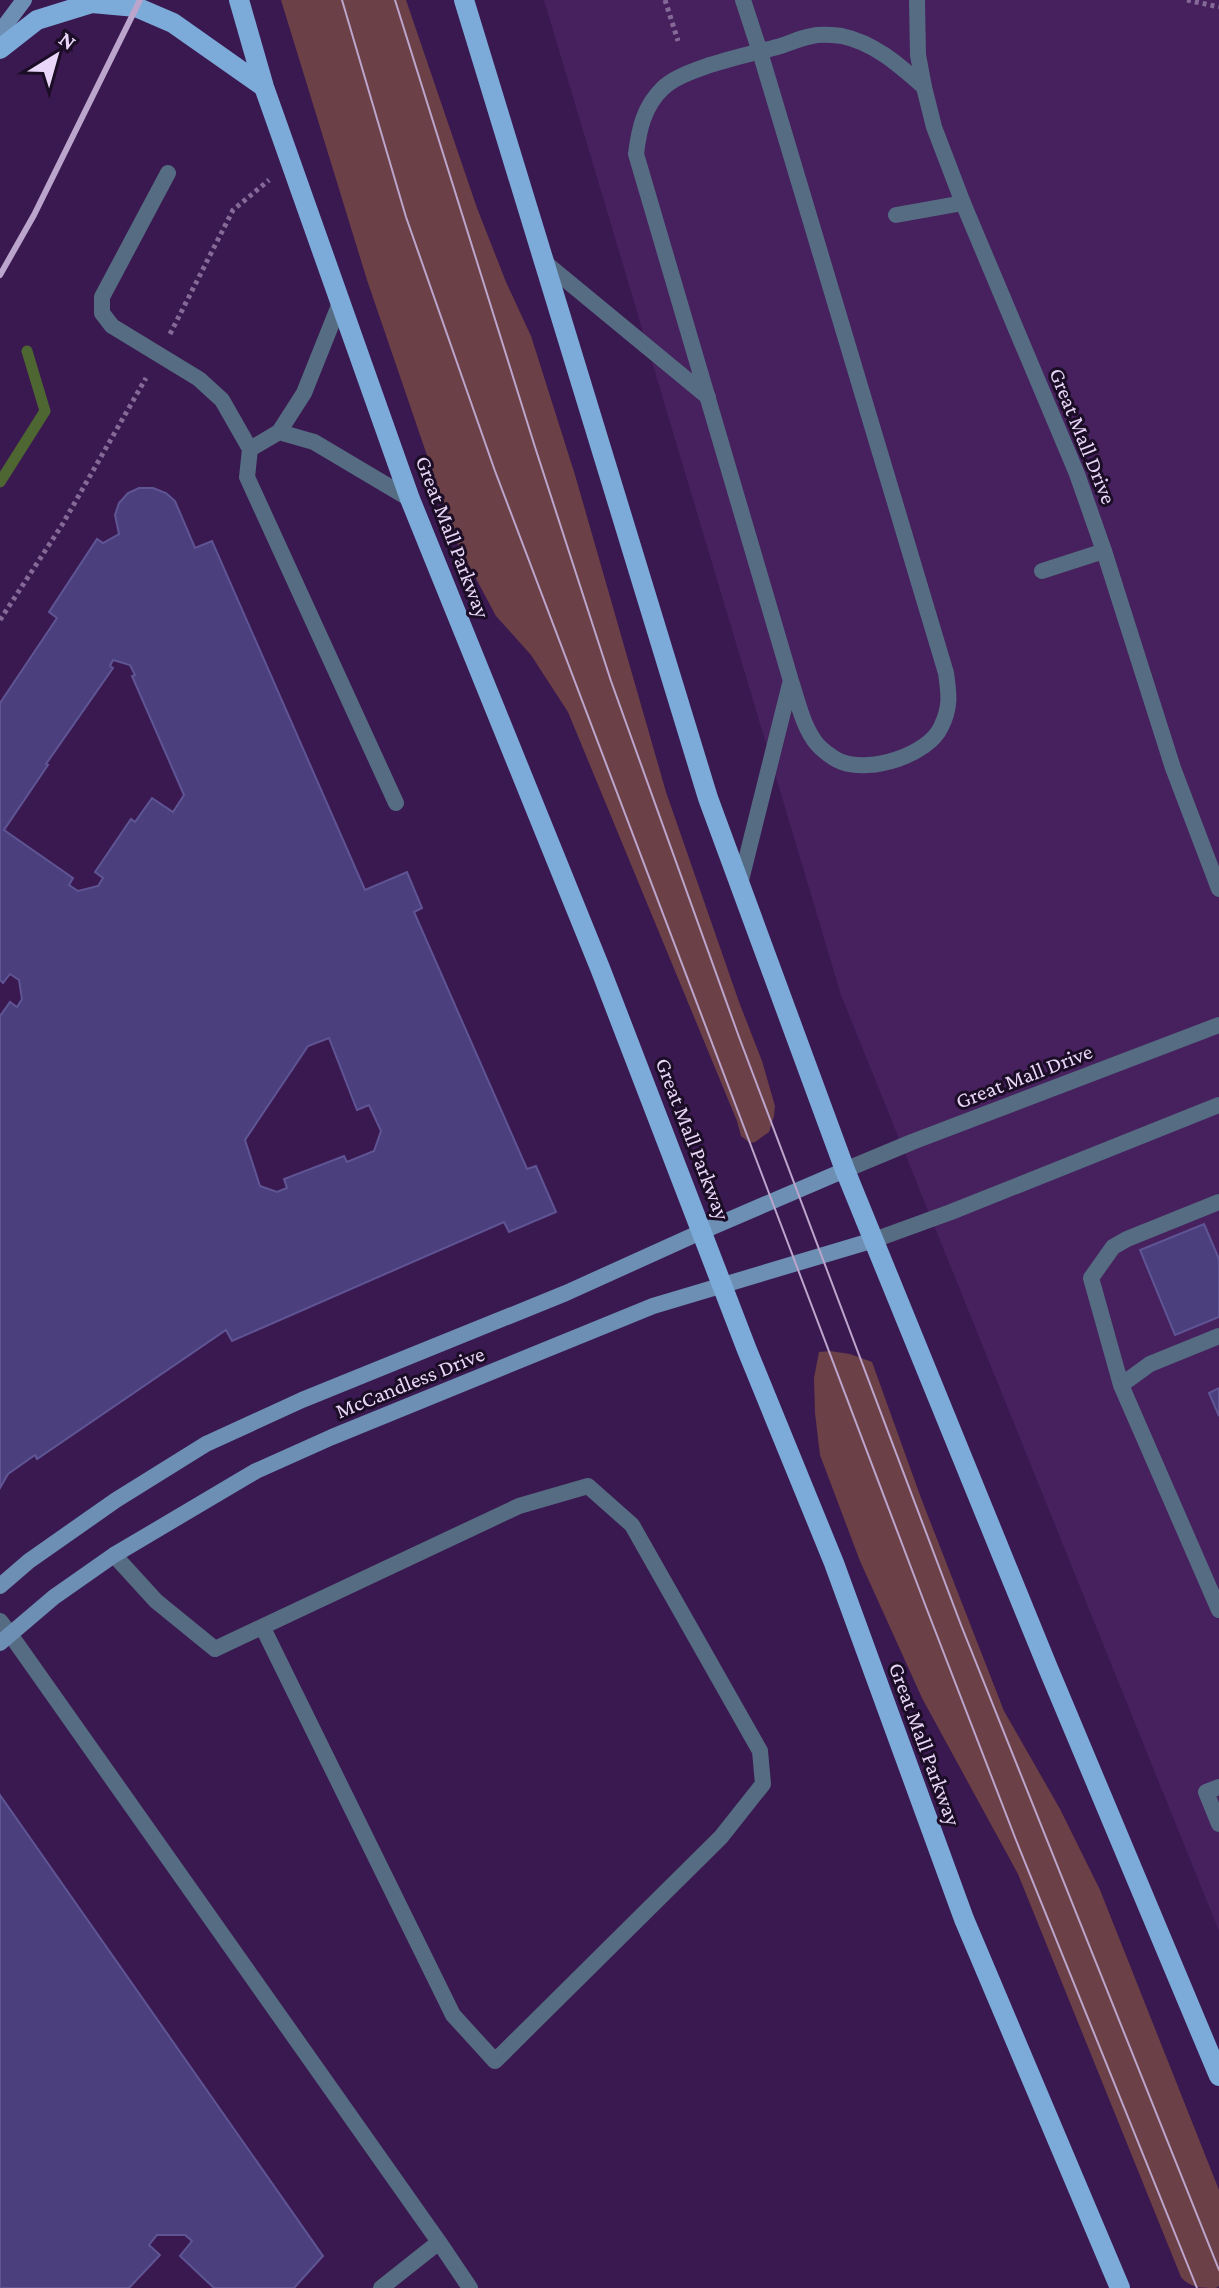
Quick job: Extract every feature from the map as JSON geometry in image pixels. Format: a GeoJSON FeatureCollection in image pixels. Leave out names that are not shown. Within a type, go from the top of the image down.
{"type":"FeatureCollection","features":[{"type":"Feature","properties":{"kind":"main road"},"geometry":{"type":"LineString","coordinates":[[0,32],[24,0]]}},
{"type":"Feature","properties":{"kind":"main road","name":"Great Mall Parkway"},"geometry":{"type":"LineString","coordinates":[[239,0],[290,163],[410,499],[600,968],[747,1350],[834,1563],[964,1919],[1120,2288]]}},
{"type":"Feature","properties":{"kind":"main road"},"geometry":{"type":"LineString","coordinates":[[464,0],[708,798],[845,1170],[894,1293],[1219,2076]]}},
{"type":"Feature","properties":{"kind":"main road"},"geometry":{"type":"LineString","coordinates":[[0,49],[37,20],[92,3],[136,7],[173,23],[264,87]]}},
{"type":"Feature","properties":{"kind":"main road","name":"McCandless Drive"},"geometry":{"type":"LineString","coordinates":[[0,1586],[29,1561],[116,1500],[206,1444],[302,1400],[566,1293],[845,1170]]}},
{"type":"Feature","properties":{"kind":"main road","name":"McCandless Drive"},"geometry":{"type":"LineString","coordinates":[[3,1633],[114,1555],[256,1471],[653,1306],[874,1240]]}},
{"type":"Feature","properties":{"kind":"street"},"geometry":{"type":"LineString","coordinates":[[743,0],[760,52],[946,673],[950,704],[940,730],[922,749],[899,759],[869,765],[842,762],[818,746],[807,728],[636,154],[639,127],[649,105],[664,86],[687,73],[760,52],[813,35],[841,36],[865,43],[895,62],[924,87]]}},
{"type":"Feature","properties":{"kind":"street","name":"Great Mall Drive"},"geometry":{"type":"LineString","coordinates":[[917,0],[918,55],[934,127],[1077,474],[1173,768],[1219,889]]}},
{"type":"Feature","properties":{"kind":"street"},"geometry":{"type":"LineString","coordinates":[[168,173],[102,297],[102,313],[112,326],[199,379],[222,400],[250,449],[247,477],[396,803]]}},
{"type":"Feature","properties":{"kind":"street"},"geometry":{"type":"LineString","coordinates":[[896,215],[963,203]]}},
{"type":"Feature","properties":{"kind":"street"},"geometry":{"type":"LineString","coordinates":[[543,261],[709,398]]}},
{"type":"Feature","properties":{"kind":"street"},"geometry":{"type":"LineString","coordinates":[[250,449],[279,432],[304,393],[340,303]]}},
{"type":"Feature","properties":{"kind":"street"},"geometry":{"type":"LineString","coordinates":[[279,432],[314,442],[410,499]]}},
{"type":"Feature","properties":{"kind":"street"},"geometry":{"type":"LineString","coordinates":[[1042,571],[1104,551]]}},
{"type":"Feature","properties":{"kind":"street"},"geometry":{"type":"LineString","coordinates":[[740,884],[791,681]]}},
{"type":"Feature","properties":{"kind":"street","name":"Great Mall Drive"},"geometry":{"type":"LineString","coordinates":[[845,1170],[1219,1025]]}},
{"type":"Feature","properties":{"kind":"street"},"geometry":{"type":"LineString","coordinates":[[874,1240],[1219,1105]]}},
{"type":"Feature","properties":{"kind":"street"},"geometry":{"type":"LineString","coordinates":[[1218,1602],[1121,1385],[1091,1278],[1113,1247],[1219,1202]]}},
{"type":"Feature","properties":{"kind":"street"},"geometry":{"type":"LineString","coordinates":[[1121,1385],[1150,1364],[1219,1336]]}},
{"type":"Feature","properties":{"kind":"street"},"geometry":{"type":"LineString","coordinates":[[114,1555],[156,1601],[215,1649],[519,1506],[588,1486],[632,1525],[760,1751],[763,1784],[721,1837],[495,2061],[453,2015],[263,1628]]}},
{"type":"Feature","properties":{"kind":"street"},"geometry":{"type":"LineString","coordinates":[[3,1633],[470,2288]]}},
{"type":"Feature","properties":{"kind":"street"},"geometry":{"type":"LineString","coordinates":[[1219,1787],[1206,1792],[1219,1824]]}},
{"type":"Feature","properties":{"kind":"street"},"geometry":{"type":"LineString","coordinates":[[381,2288],[439,2242]]}},
{"type":"Feature","properties":{"kind":"path"},"geometry":{"type":"LineString","coordinates":[[665,0],[678,41]]}},
{"type":"Feature","properties":{"kind":"path"},"geometry":{"type":"LineString","coordinates":[[1187,0],[1219,7]]}},
{"type":"Feature","properties":{"kind":"path"},"geometry":{"type":"LineString","coordinates":[[0,620],[62,525],[159,355],[233,210],[290,163]]}},
{"type":"Feature","properties":{"kind":"shaded area"},"geometry":{"type":"Polygon","coordinates":[[[281,0],[406,0],[477,208],[531,336],[575,475],[666,792],[762,1061],[775,1106],[769,1132],[755,1142],[750,1143],[741,1136],[568,712],[531,655],[496,616],[457,543],[367,280],[281,0]]]}},
{"type":"Feature","properties":{"kind":"shaded area"},"geometry":{"type":"Polygon","coordinates":[[[544,0],[1219,0],[1219,1931],[841,995],[544,0]]]}},
{"type":"Feature","properties":{"kind":"shaded area"},"geometry":{"type":"Polygon","coordinates":[[[830,1351],[872,1362],[1004,1711],[1060,1809],[1100,1890],[1219,2190],[1219,2286],[1216,2288],[1192,2285],[1181,2277],[1018,1874],[922,1698],[860,1561],[820,1455],[814,1378],[819,1352],[830,1351]]]}},
{"type":"Feature","properties":{"kind":"building"},"geometry":{"type":"Polygon","coordinates":[[[139,488],[153,488],[166,493],[175,501],[195,548],[212,541],[365,890],[407,872],[422,908],[414,912],[527,1169],[536,1166],[556,1212],[509,1232],[504,1222],[232,1341],[226,1330],[37,1459],[35,1455],[8,1474],[0,1488],[0,1016],[10,1002],[17,1007],[22,999],[19,980],[10,974],[3,983],[0,980],[0,703],[57,618],[49,612],[97,539],[103,543],[119,534],[115,515],[119,503],[128,493],[139,488]],[[113,660],[110,666],[113,668],[4,830],[73,878],[69,885],[78,891],[98,886],[103,878],[95,872],[131,819],[135,822],[152,798],[173,812],[184,795],[130,665],[113,660]],[[329,1038],[308,1046],[245,1140],[260,1186],[277,1192],[287,1188],[284,1179],[344,1156],[347,1162],[374,1151],[381,1131],[369,1105],[357,1110],[329,1038]]]}},
{"type":"Feature","properties":{"kind":"building"},"geometry":{"type":"Polygon","coordinates":[[[1204,1224],[1219,1259],[1219,1317],[1175,1335],[1140,1250],[1204,1224]]]}},
{"type":"Feature","properties":{"kind":"building"},"geometry":{"type":"Polygon","coordinates":[[[1219,1388],[1219,1416],[1209,1393],[1219,1388]]]}},
{"type":"Feature","properties":{"kind":"building"},"geometry":{"type":"Polygon","coordinates":[[[0,1795],[323,2256],[294,2288],[214,2288],[180,2256],[192,2241],[185,2235],[157,2235],[149,2245],[160,2255],[129,2288],[0,2288],[0,1795]]]}},
{"type":"Feature","properties":{"kind":"waterway"},"geometry":{"type":"LineString","coordinates":[[0,482],[45,411],[27,351]]}},
{"type":"Feature","properties":{"kind":"tram line"},"geometry":{"type":"LineString","coordinates":[[342,0],[406,217],[495,471],[1016,1840],[1197,2288]]}},
{"type":"Feature","properties":{"kind":"tram line"},"geometry":{"type":"LineString","coordinates":[[395,0],[611,681],[739,1037],[961,1625],[1219,2270]]}},
{"type":"Feature","properties":{"kind":"railway"},"geometry":{"type":"LineString","coordinates":[[0,275],[34,215],[140,0]]}}]}
